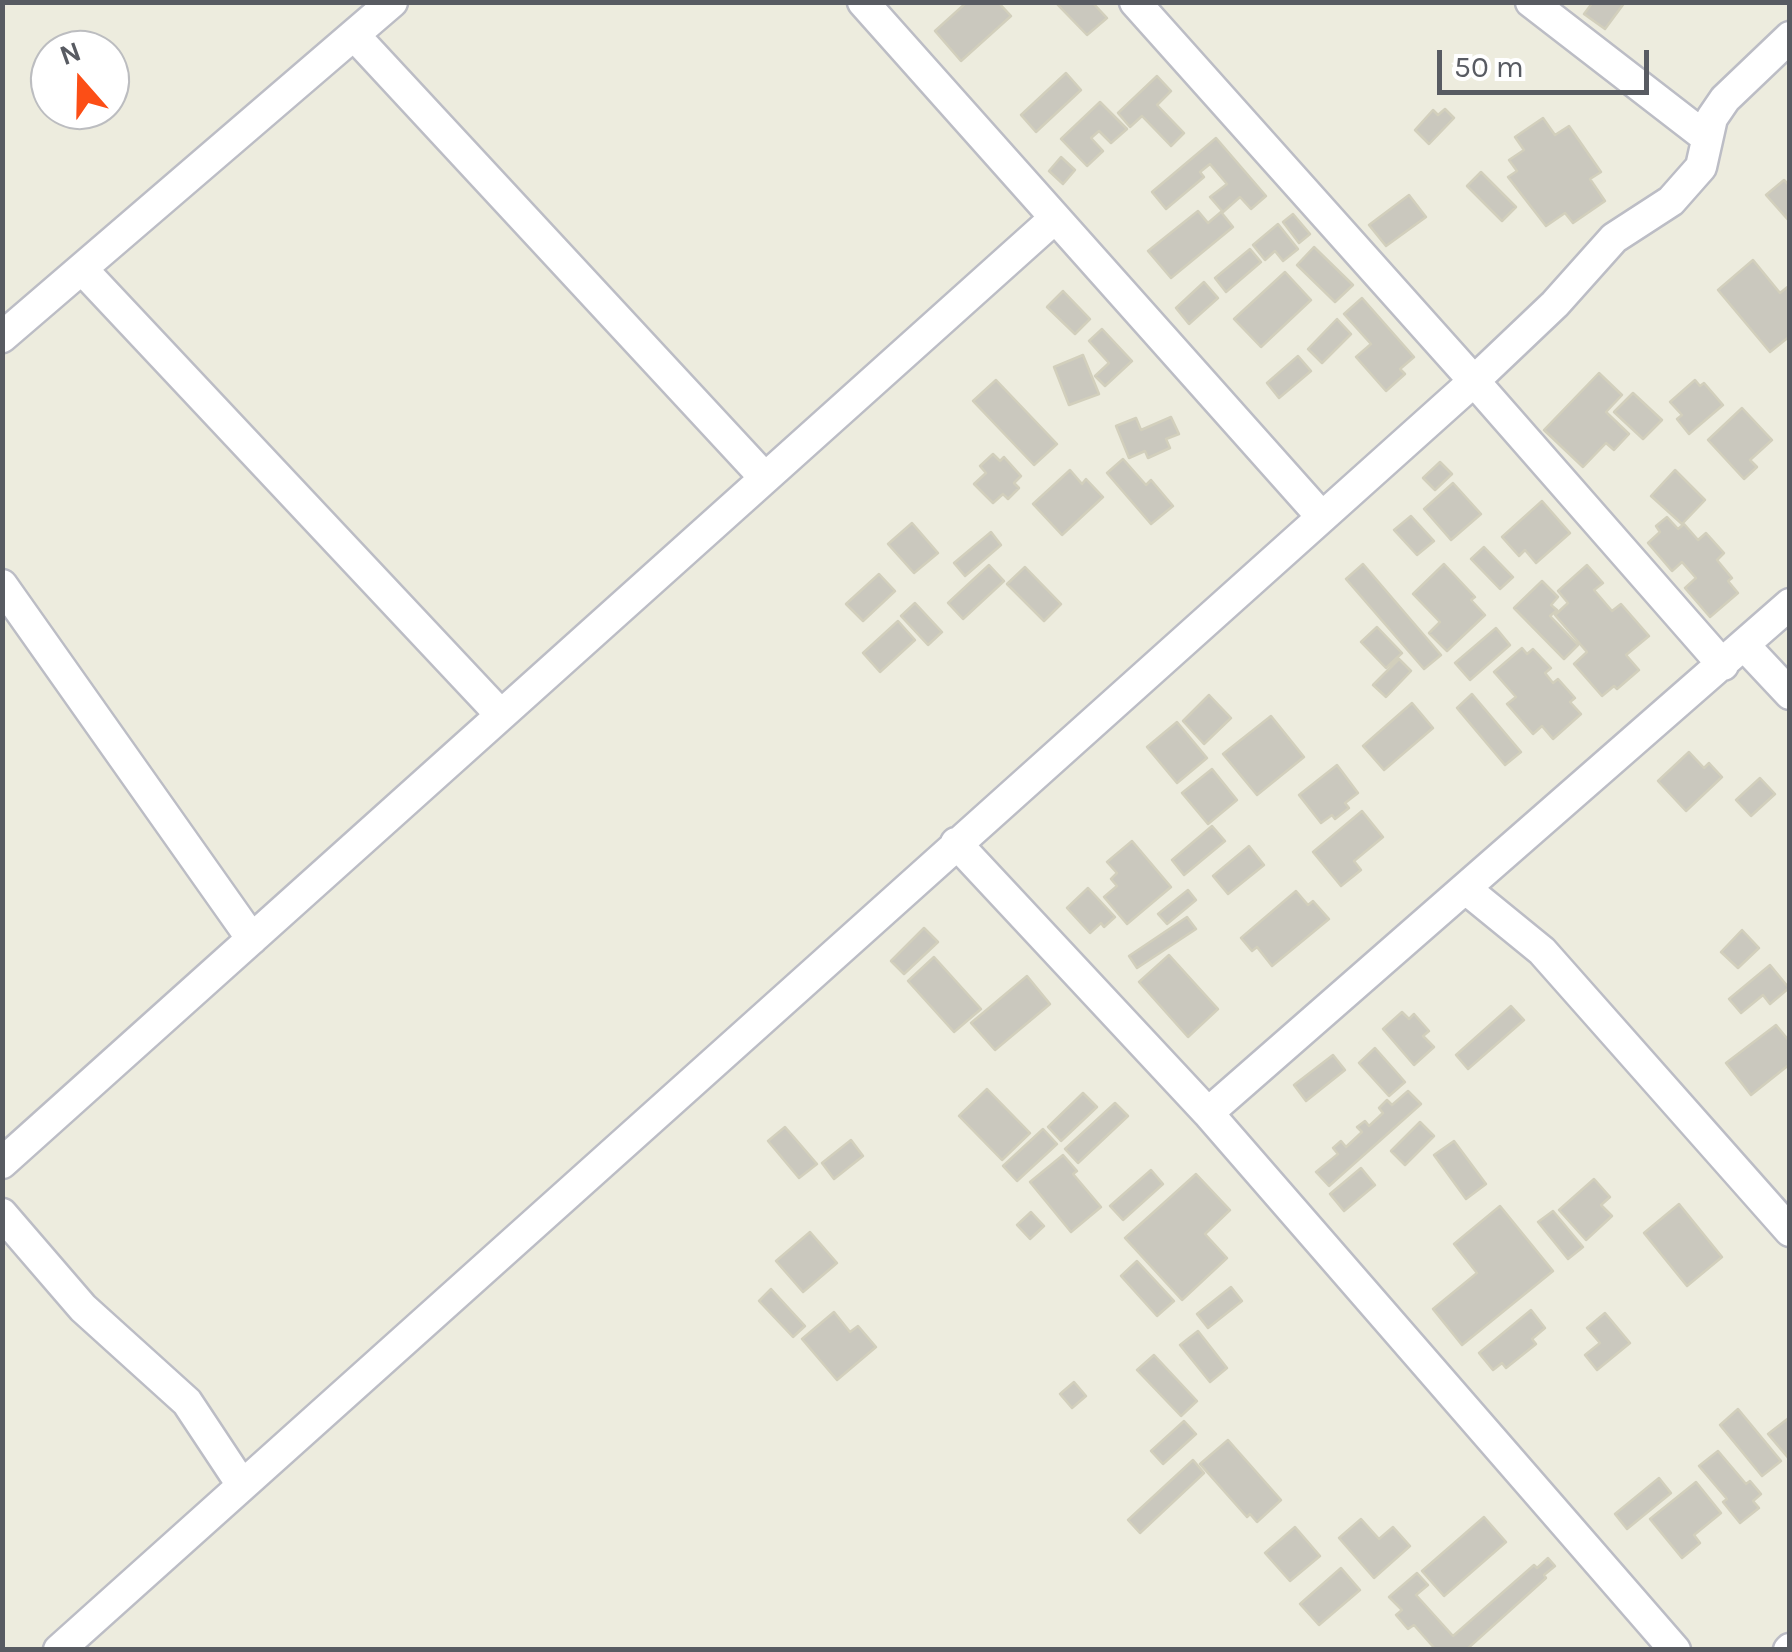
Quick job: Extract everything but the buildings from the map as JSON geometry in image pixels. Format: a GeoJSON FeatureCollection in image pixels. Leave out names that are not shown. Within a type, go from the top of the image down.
{"type":"FeatureCollection","features":[{"type":"Feature","properties":{"kind":"street"},"geometry":{"type":"LineString","coordinates":[[2,338],[392,2]]}},
{"type":"Feature","properties":{"kind":"street"},"geometry":{"type":"LineString","coordinates":[[863,2],[1322,517]]}},
{"type":"Feature","properties":{"kind":"street"},"geometry":{"type":"LineString","coordinates":[[1134,2],[1474,381],[1733,655],[1790,694]]}},
{"type":"Feature","properties":{"kind":"street"},"geometry":{"type":"LineString","coordinates":[[1531,2],[1707,138]]}},
{"type":"Feature","properties":{"kind":"street"},"geometry":{"type":"LineString","coordinates":[[354,35],[766,478]]}},
{"type":"Feature","properties":{"kind":"street"},"geometry":{"type":"LineString","coordinates":[[59,1650],[1474,381],[1555,304],[1614,238],[1670,201],[1701,167],[1712,118],[1726,99],[1790,37]]}},
{"type":"Feature","properties":{"kind":"street"},"geometry":{"type":"LineString","coordinates":[[2,1162],[1055,218]]}},
{"type":"Feature","properties":{"kind":"street"},"geometry":{"type":"LineString","coordinates":[[82,268],[501,716]]}},
{"type":"Feature","properties":{"kind":"street"},"geometry":{"type":"LineString","coordinates":[[2,586],[252,939]]}},
{"type":"Feature","properties":{"kind":"street"},"geometry":{"type":"LineString","coordinates":[[1208,1113],[1790,604]]}},
{"type":"Feature","properties":{"kind":"street"},"geometry":{"type":"LineString","coordinates":[[956,843],[1208,1113],[1675,1650]]}},
{"type":"Feature","properties":{"kind":"street"},"geometry":{"type":"LineString","coordinates":[[1466,889],[1542,951],[1790,1231]]}},
{"type":"Feature","properties":{"kind":"street"},"geometry":{"type":"LineString","coordinates":[[2,1214],[83,1308],[187,1402],[242,1484]]}}]}
